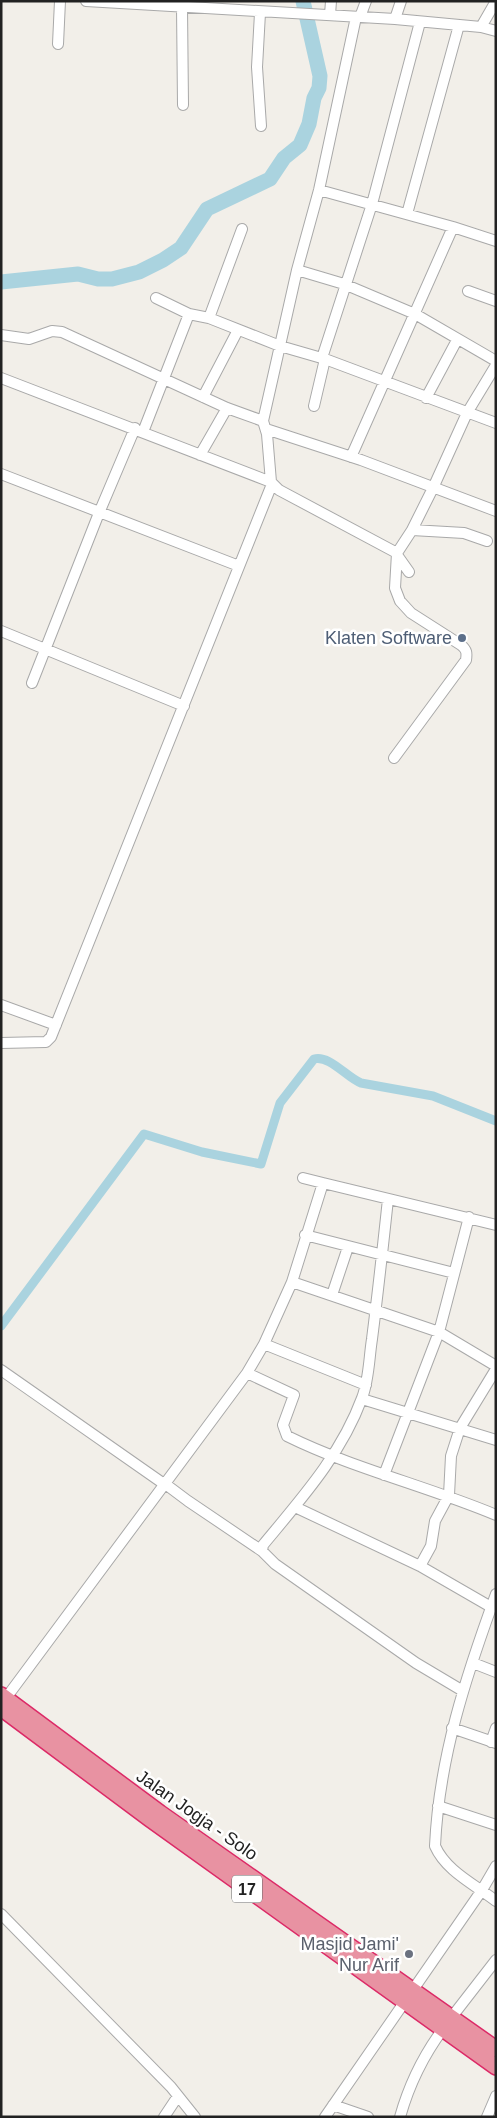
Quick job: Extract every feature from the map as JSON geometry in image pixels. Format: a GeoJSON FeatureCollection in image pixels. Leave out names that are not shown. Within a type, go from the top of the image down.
{"type":"FeatureCollection","features":[{"type":"Feature","properties":{"kind":"highway","name":"Jalan Jogja - Solo"},"geometry":{"type":"LineString","coordinates":[[3,1701],[160,1813],[447,2023],[496,2049]]}},
{"type":"Feature","properties":{"kind":"highway","name":"17"},"geometry":{"type":"LineString","coordinates":[[447,2023],[496,2067]]}},
{"type":"Feature","properties":{"kind":"street"},"geometry":{"type":"LineString","coordinates":[[58,44],[60,1]]}},
{"type":"Feature","properties":{"kind":"street"},"geometry":{"type":"LineString","coordinates":[[86,1],[182,7],[227,6],[260,13],[395,19],[481,27],[496,31]]}},
{"type":"Feature","properties":{"kind":"street"},"geometry":{"type":"LineString","coordinates":[[330,15],[331,1]]}},
{"type":"Feature","properties":{"kind":"street"},"geometry":{"type":"LineString","coordinates":[[1,1044],[46,1042],[51,1037],[271,483],[264,425],[297,270],[319,190],[358,17],[366,1]]}},
{"type":"Feature","properties":{"kind":"street"},"geometry":{"type":"LineString","coordinates":[[395,19],[401,1]]}},
{"type":"Feature","properties":{"kind":"street"},"geometry":{"type":"LineString","coordinates":[[481,27],[496,2]]}},
{"type":"Feature","properties":{"kind":"street"},"geometry":{"type":"LineString","coordinates":[[182,7],[183,105]]}},
{"type":"Feature","properties":{"kind":"street"},"geometry":{"type":"LineString","coordinates":[[260,13],[258,67],[261,126]]}},
{"type":"Feature","properties":{"kind":"street"},"geometry":{"type":"LineString","coordinates":[[314,406],[324,359],[344,284],[372,204],[420,22]]}},
{"type":"Feature","properties":{"kind":"street"},"geometry":{"type":"LineString","coordinates":[[407,214],[458,25]]}},
{"type":"Feature","properties":{"kind":"street"},"geometry":{"type":"LineString","coordinates":[[319,190],[496,241]]}},
{"type":"Feature","properties":{"kind":"street"},"geometry":{"type":"LineString","coordinates":[[351,457],[452,227]]}},
{"type":"Feature","properties":{"kind":"street"},"geometry":{"type":"LineString","coordinates":[[209,318],[242,229]]}},
{"type":"Feature","properties":{"kind":"street"},"geometry":{"type":"LineString","coordinates":[[297,270],[344,284],[415,314],[496,361]]}},
{"type":"Feature","properties":{"kind":"street"},"geometry":{"type":"LineString","coordinates":[[468,291],[496,300]]}},
{"type":"Feature","properties":{"kind":"street"},"geometry":{"type":"LineString","coordinates":[[156,298],[189,314],[209,318],[280,346],[324,359],[384,383],[496,423]]}},
{"type":"Feature","properties":{"kind":"street"},"geometry":{"type":"LineString","coordinates":[[32,683],[99,513],[163,378],[189,314]]}},
{"type":"Feature","properties":{"kind":"street"},"geometry":{"type":"LineString","coordinates":[[203,397],[238,330]]}},
{"type":"Feature","properties":{"kind":"street"},"geometry":{"type":"LineString","coordinates":[[1,335],[29,339],[52,331],[62,332],[264,425],[496,511]]}},
{"type":"Feature","properties":{"kind":"street"},"geometry":{"type":"LineString","coordinates":[[426,398],[457,340]]}},
{"type":"Feature","properties":{"kind":"street"},"geometry":{"type":"LineString","coordinates":[[394,758],[466,660],[467,654],[466,649],[461,645],[411,613],[400,601],[395,588],[397,554],[434,488],[467,413],[496,365]]}},
{"type":"Feature","properties":{"kind":"street"},"geometry":{"type":"LineString","coordinates":[[1,378],[139,430],[271,483],[397,554],[409,572]]}},
{"type":"Feature","properties":{"kind":"street"},"geometry":{"type":"LineString","coordinates":[[200,455],[227,408]]}},
{"type":"Feature","properties":{"kind":"street"},"geometry":{"type":"LineString","coordinates":[[1,474],[239,566]]}},
{"type":"Feature","properties":{"kind":"street"},"geometry":{"type":"LineString","coordinates":[[412,530],[464,533],[487,541]]}},
{"type":"Feature","properties":{"kind":"street"},"geometry":{"type":"LineString","coordinates":[[1,631],[184,706]]}},
{"type":"Feature","properties":{"kind":"street"},"geometry":{"type":"LineString","coordinates":[[1,1005],[56,1024]]}},
{"type":"Feature","properties":{"kind":"street"},"geometry":{"type":"LineString","coordinates":[[303,1178],[496,1224]]}},
{"type":"Feature","properties":{"kind":"street"},"geometry":{"type":"LineString","coordinates":[[3,1701],[247,1373],[264,1344],[292,1282],[305,1235],[323,1183]]}},
{"type":"Feature","properties":{"kind":"street"},"geometry":{"type":"LineString","coordinates":[[262,1551],[263,1545],[332,1457],[346,1435],[362,1399],[366,1385],[376,1311],[388,1199]]}},
{"type":"Feature","properties":{"kind":"street"},"geometry":{"type":"LineString","coordinates":[[384,1475],[406,1413],[439,1332],[469,1217]]}},
{"type":"Feature","properties":{"kind":"street"},"geometry":{"type":"LineString","coordinates":[[305,1235],[348,1248],[454,1274]]}},
{"type":"Feature","properties":{"kind":"street"},"geometry":{"type":"LineString","coordinates":[[332,1295],[348,1248]]}},
{"type":"Feature","properties":{"kind":"street"},"geometry":{"type":"LineString","coordinates":[[292,1282],[439,1332],[496,1368],[460,1428],[451,1456],[449,1496],[435,1521],[431,1546],[420,1566]]}},
{"type":"Feature","properties":{"kind":"street"},"geometry":{"type":"LineString","coordinates":[[264,1344],[366,1385]]}},
{"type":"Feature","properties":{"kind":"street"},"geometry":{"type":"LineString","coordinates":[[1,1370],[164,1483],[188,1502],[262,1551],[275,1564],[416,1663],[463,1691]]}},
{"type":"Feature","properties":{"kind":"street"},"geometry":{"type":"LineString","coordinates":[[247,1373],[294,1395],[283,1425],[287,1436],[332,1457],[449,1496],[496,1515]]}},
{"type":"Feature","properties":{"kind":"street"},"geometry":{"type":"LineString","coordinates":[[362,1399],[496,1440]]}},
{"type":"Feature","properties":{"kind":"street"},"geometry":{"type":"LineString","coordinates":[[294,1507],[420,1566],[491,1607]]}},
{"type":"Feature","properties":{"kind":"street"},"geometry":{"type":"LineString","coordinates":[[496,1594],[491,1607],[491,1626],[473,1663],[452,1728],[441,1780],[435,1846],[439,1855],[449,1867],[496,1901]]}},
{"type":"Feature","properties":{"kind":"street"},"geometry":{"type":"LineString","coordinates":[[473,1663],[496,1672]]}},
{"type":"Feature","properties":{"kind":"street"},"geometry":{"type":"LineString","coordinates":[[452,1728],[493,1743],[496,1728]]}},
{"type":"Feature","properties":{"kind":"street"},"geometry":{"type":"LineString","coordinates":[[438,1806],[496,1824]]}},
{"type":"Feature","properties":{"kind":"street"},"geometry":{"type":"LineString","coordinates":[[325,2117],[482,1890],[496,1866]]}},
{"type":"Feature","properties":{"kind":"street"},"geometry":{"type":"LineString","coordinates":[[1,1914],[178,2096],[195,2117]]}},
{"type":"Feature","properties":{"kind":"street"},"geometry":{"type":"LineString","coordinates":[[400,2117],[412,2081],[430,2046],[496,1960]]}},
{"type":"Feature","properties":{"kind":"street"},"geometry":{"type":"LineString","coordinates":[[164,2117],[178,2096]]}},
{"type":"Feature","properties":{"kind":"street"},"geometry":{"type":"LineString","coordinates":[[487,2117],[496,2096]]}},
{"type":"Feature","properties":{"kind":"street"},"geometry":{"type":"LineString","coordinates":[[333,2105],[368,2117]]}},
{"type":"Feature","properties":{"kind":"waterway"},"geometry":{"type":"LineString","coordinates":[[1,282],[78,274],[98,279],[112,279],[139,272],[181,248],[207,209],[270,179],[284,158],[300,145],[309,124],[314,98],[319,88],[320,76],[303,1]]}},
{"type":"Feature","properties":{"kind":"waterway"},"geometry":{"type":"LineString","coordinates":[[1,1326],[144,1134],[202,1152],[261,1164],[280,1103],[314,1059],[326,1060],[332,1063],[361,1083],[433,1096],[496,1121]]}},
{"type":"Feature","properties":{"kind":"place","name":"Klaten Software"},"geometry":{"type":"Point","coordinates":[462,638]}},
{"type":"Feature","properties":{"kind":"place","name":"Masjid Jami' Nur Arif"},"geometry":{"type":"Point","coordinates":[409,1954]}}]}
